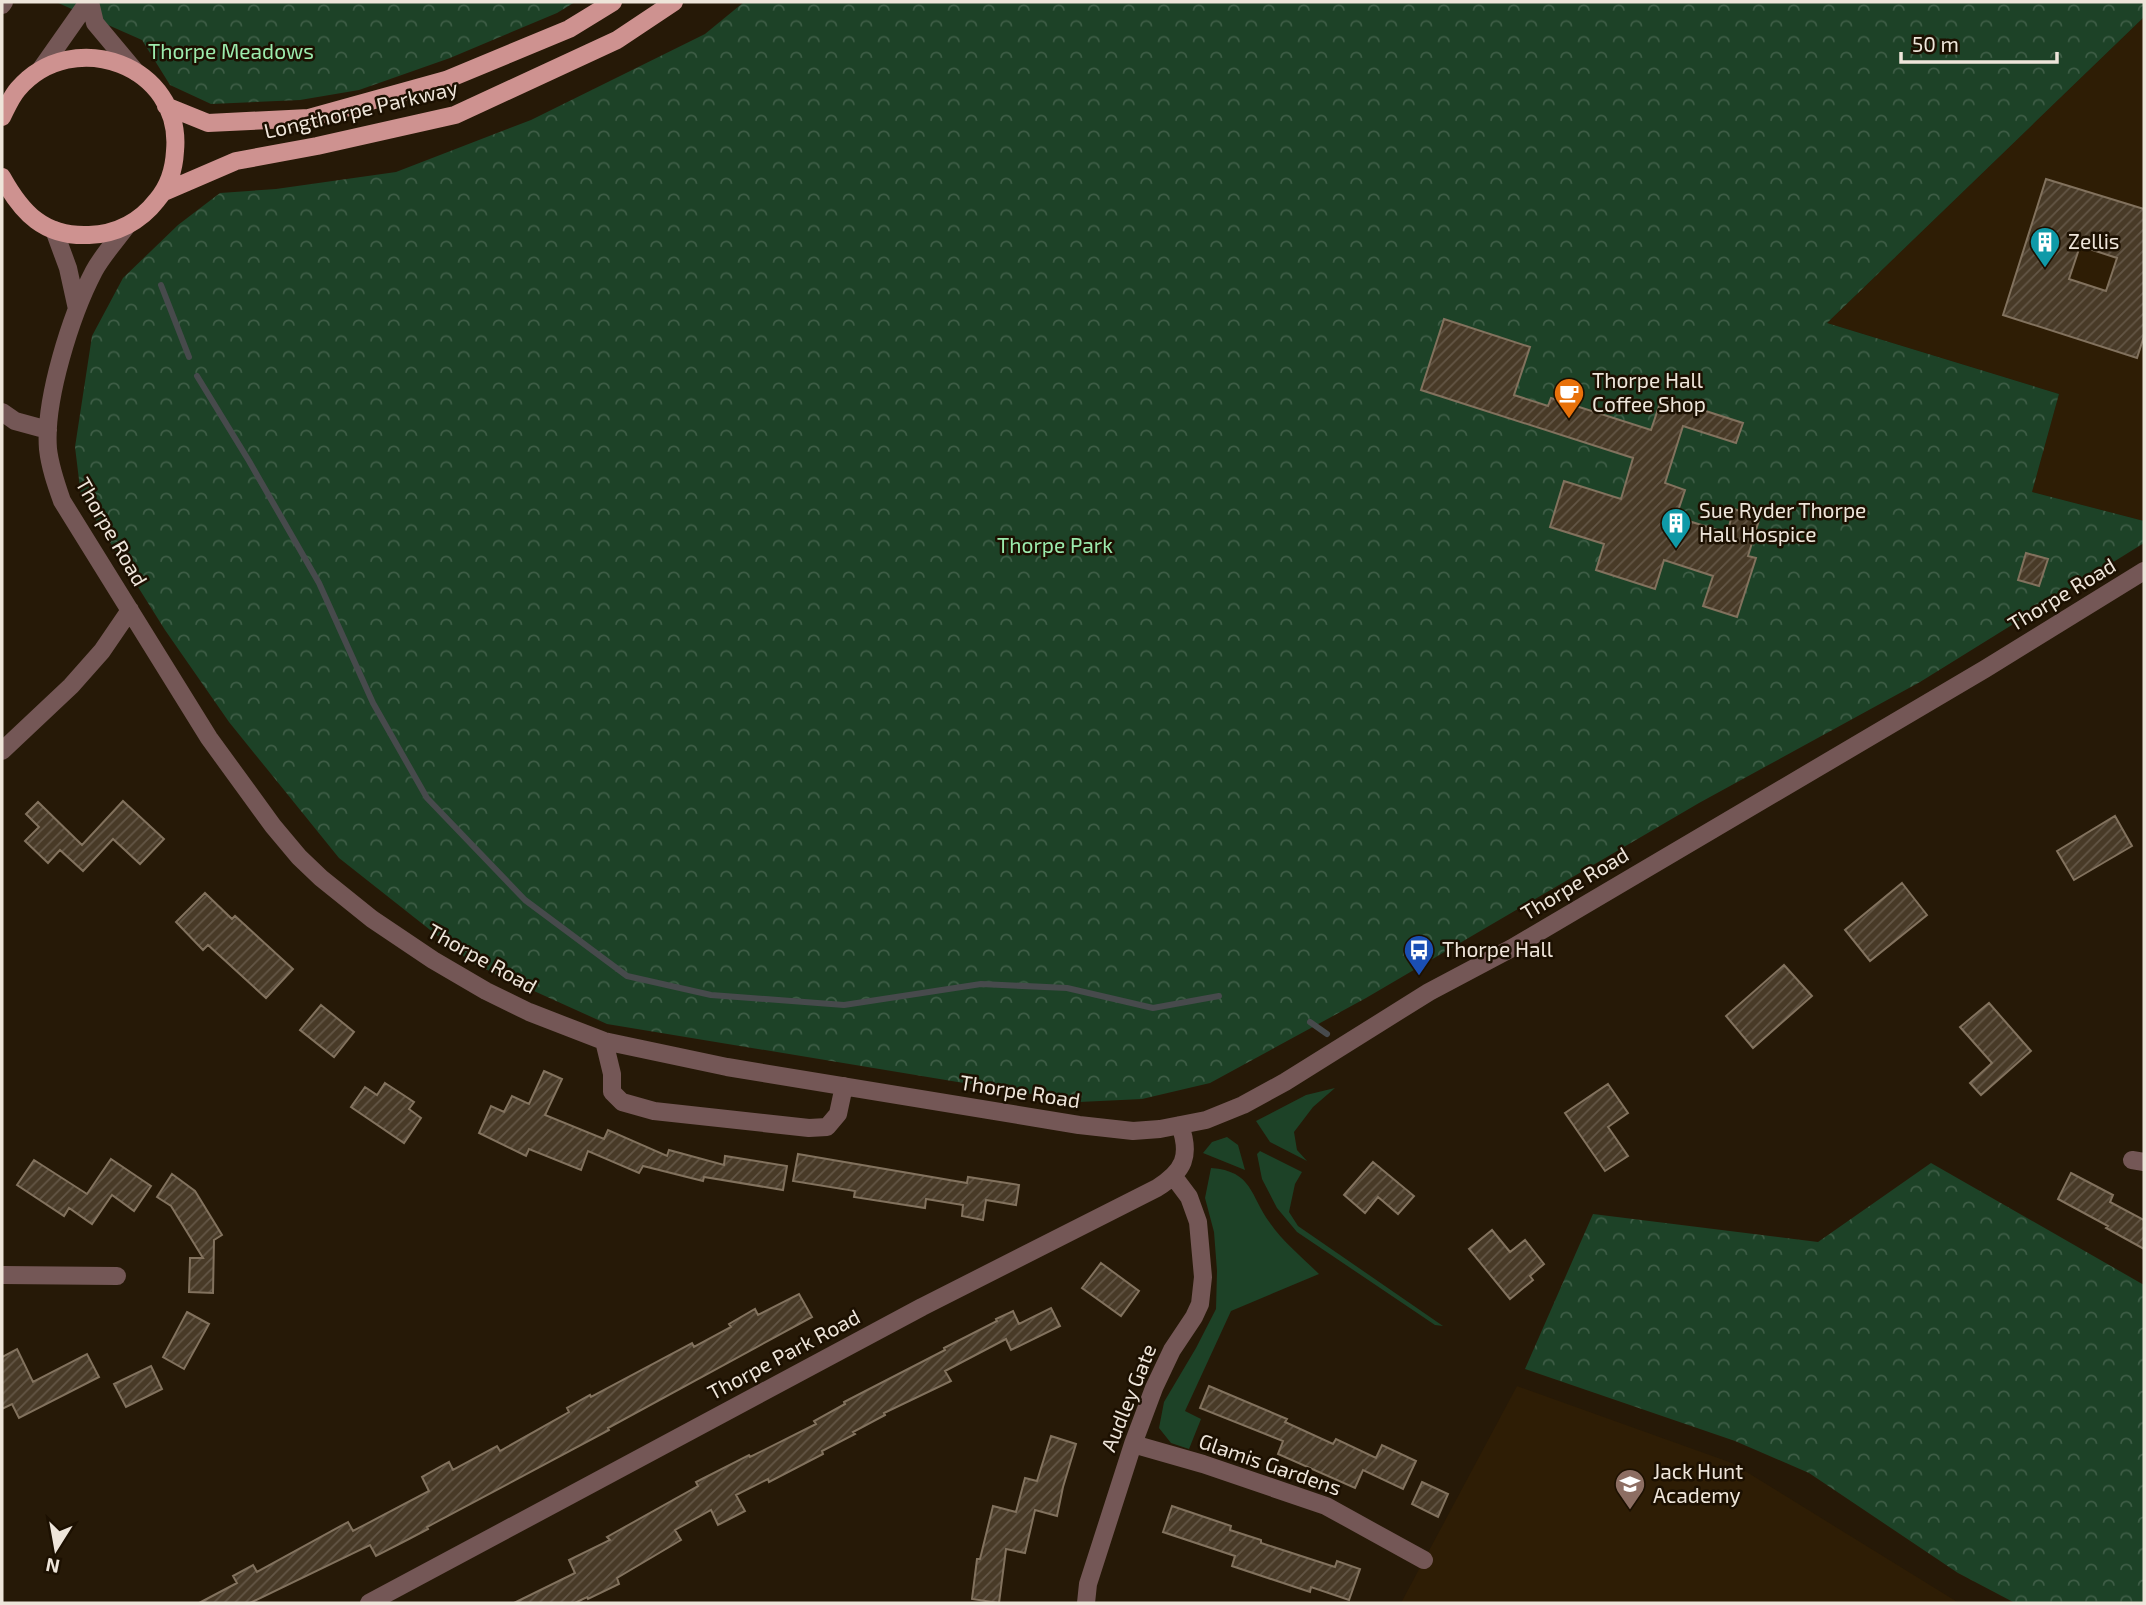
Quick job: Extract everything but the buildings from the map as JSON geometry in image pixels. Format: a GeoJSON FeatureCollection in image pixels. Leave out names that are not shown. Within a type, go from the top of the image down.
{"type":"FeatureCollection","features":[{"type":"Feature","properties":{"kind":"main road","name":"Longthorpe Parkway"},"geometry":{"type":"LineString","coordinates":[[166,106],[208,123],[309,118],[446,80],[569,29],[613,2]]}},
{"type":"Feature","properties":{"kind":"main road","name":"Longthorpe Parkway"},"geometry":{"type":"LineString","coordinates":[[164,192],[236,161],[455,115],[617,40],[674,2]]}},
{"type":"Feature","properties":{"kind":"main road"},"geometry":{"type":"LineString","coordinates":[[2,117],[8,94],[41,69],[64,60],[89,57],[113,61],[136,72],[159,94],[171,117],[176,142],[174,168],[164,192],[148,212],[126,227],[102,235],[78,236],[54,230],[33,219],[9,197],[2,177]]}},
{"type":"Feature","properties":{"kind":"street"},"geometry":{"type":"LineString","coordinates":[[41,69],[89,2]]}},
{"type":"Feature","properties":{"kind":"street"},"geometry":{"type":"LineString","coordinates":[[89,2],[96,23],[136,72]]}},
{"type":"Feature","properties":{"kind":"street","name":"Thorpe Road"},"geometry":{"type":"LineString","coordinates":[[126,227],[94,270],[77,309],[57,375],[48,430],[51,466],[62,501],[202,727],[248,794],[299,857],[321,878],[372,919],[486,991],[556,1024],[604,1041],[727,1067],[1079,1125],[1133,1131],[1206,1120],[1243,1105],[1285,1082],[1429,992],[1548,927],[1985,669],[2144,571]]}},
{"type":"Feature","properties":{"kind":"street","name":"Thorpe Road"},"geometry":{"type":"LineString","coordinates":[[54,230],[68,268],[77,309]]}},
{"type":"Feature","properties":{"kind":"street"},"geometry":{"type":"LineString","coordinates":[[2,412],[15,421],[48,430]]}},
{"type":"Feature","properties":{"kind":"street"},"geometry":{"type":"LineString","coordinates":[[2,751],[71,686],[102,651],[130,610]]}},
{"type":"Feature","properties":{"kind":"street"},"geometry":{"type":"LineString","coordinates":[[604,1041],[612,1074],[612,1092],[622,1102],[654,1111],[809,1128],[827,1127],[838,1114],[844,1086]]}},
{"type":"Feature","properties":{"kind":"street"},"geometry":{"type":"LineString","coordinates":[[1174,1177],[1185,1156],[1185,1141],[1180,1125]]}},
{"type":"Feature","properties":{"kind":"street","name":"Audley Gate"},"geometry":{"type":"LineString","coordinates":[[1086,1603],[1088,1584],[1154,1388],[1199,1304],[1203,1277],[1198,1222],[1189,1197],[1174,1177]]}},
{"type":"Feature","properties":{"kind":"street","name":"Thorpe Park Road"},"geometry":{"type":"LineString","coordinates":[[369,1603],[922,1307],[1141,1197],[1174,1177]]}},
{"type":"Feature","properties":{"kind":"street"},"geometry":{"type":"LineString","coordinates":[[2,1275],[117,1276]]}},
{"type":"Feature","properties":{"kind":"street","name":"Glamis Gardens"},"geometry":{"type":"LineString","coordinates":[[1133,1444],[1203,1464],[1326,1506],[1424,1560]]}},
{"type":"Feature","properties":{"kind":"shaded area"},"geometry":{"type":"Polygon","coordinates":[[[2144,17],[2144,521],[2032,492],[2059,394],[1827,323],[2144,17]]]}},
{"type":"Feature","properties":{"kind":"shaded area","name":"Jack Hunt Academy"},"geometry":{"type":"Polygon","coordinates":[[[1517,1386],[1732,1463],[1959,1603],[1401,1603],[1517,1386]]]}},
{"type":"Feature","properties":{"kind":"green space","name":"Thorpe Meadows"},"geometry":{"type":"Polygon","coordinates":[[[56,2],[575,2],[557,13],[450,58],[359,90],[300,100],[211,104],[170,85],[142,40],[56,2]]]}},
{"type":"Feature","properties":{"kind":"green space","name":"Thorpe Park"},"geometry":{"type":"Polygon","coordinates":[[[744,2],[2144,2],[2144,17],[1827,323],[2059,394],[2032,492],[2144,521],[2144,543],[1920,682],[1699,803],[1366,998],[1210,1083],[1142,1099],[1079,1102],[607,1024],[472,963],[339,858],[229,722],[165,630],[81,496],[75,447],[92,336],[123,278],[178,225],[220,193],[276,189],[396,172],[531,120],[705,34],[744,2]]]}},
{"type":"Feature","properties":{"kind":"green space"},"geometry":{"type":"Polygon","coordinates":[[[1335,1088],[1313,1107],[1294,1132],[1297,1150],[1307,1161],[1270,1142],[1256,1121],[1306,1095],[1335,1088]]]}},
{"type":"Feature","properties":{"kind":"green space"},"geometry":{"type":"Polygon","coordinates":[[[1227,1137],[1238,1145],[1245,1170],[1203,1153],[1212,1142],[1227,1137]]]}},
{"type":"Feature","properties":{"kind":"green space"},"geometry":{"type":"Polygon","coordinates":[[[1260,1151],[1302,1172],[1295,1184],[1289,1212],[1298,1226],[1443,1326],[1435,1325],[1297,1232],[1277,1208],[1262,1179],[1257,1154],[1260,1151]]]}},
{"type":"Feature","properties":{"kind":"green space"},"geometry":{"type":"Polygon","coordinates":[[[1931,1163],[2144,1285],[2144,1603],[2015,1603],[1958,1573],[1809,1473],[1735,1441],[1525,1369],[1593,1214],[1818,1242],[1931,1163]]]}},
{"type":"Feature","properties":{"kind":"green space"},"geometry":{"type":"Polygon","coordinates":[[[1211,1168],[1225,1170],[1243,1180],[1275,1230],[1319,1274],[1231,1311],[1185,1411],[1201,1419],[1189,1449],[1171,1443],[1159,1428],[1164,1402],[1216,1309],[1214,1232],[1205,1198],[1211,1168]]]}},
{"type":"Feature","properties":{"kind":"waterway"},"geometry":{"type":"LineString","coordinates":[[161,285],[189,357]]}},
{"type":"Feature","properties":{"kind":"waterway"},"geometry":{"type":"LineString","coordinates":[[197,376],[319,583],[373,703],[427,798],[525,900],[627,976],[711,995],[844,1005],[981,984],[1067,988],[1153,1008],[1219,996]]}},
{"type":"Feature","properties":{"kind":"waterway"},"geometry":{"type":"LineString","coordinates":[[1310,1022],[1327,1034]]}},
{"type":"Feature","properties":{"kind":"place","name":"Zellis"},"geometry":{"type":"Point","coordinates":[2045,269]}},
{"type":"Feature","properties":{"kind":"place","name":"Thorpe Hall Coffee Shop"},"geometry":{"type":"Point","coordinates":[1569,420]}},
{"type":"Feature","properties":{"kind":"place","name":"Sue Ryder Thorpe Hall Hospice"},"geometry":{"type":"Point","coordinates":[1676,550]}},
{"type":"Feature","properties":{"kind":"place","name":"Thorpe Hall"},"geometry":{"type":"Point","coordinates":[1419,977]}},
{"type":"Feature","properties":{"kind":"place","name":"Jack Hunt Academy"},"geometry":{"type":"Point","coordinates":[1630,1511]}}]}
